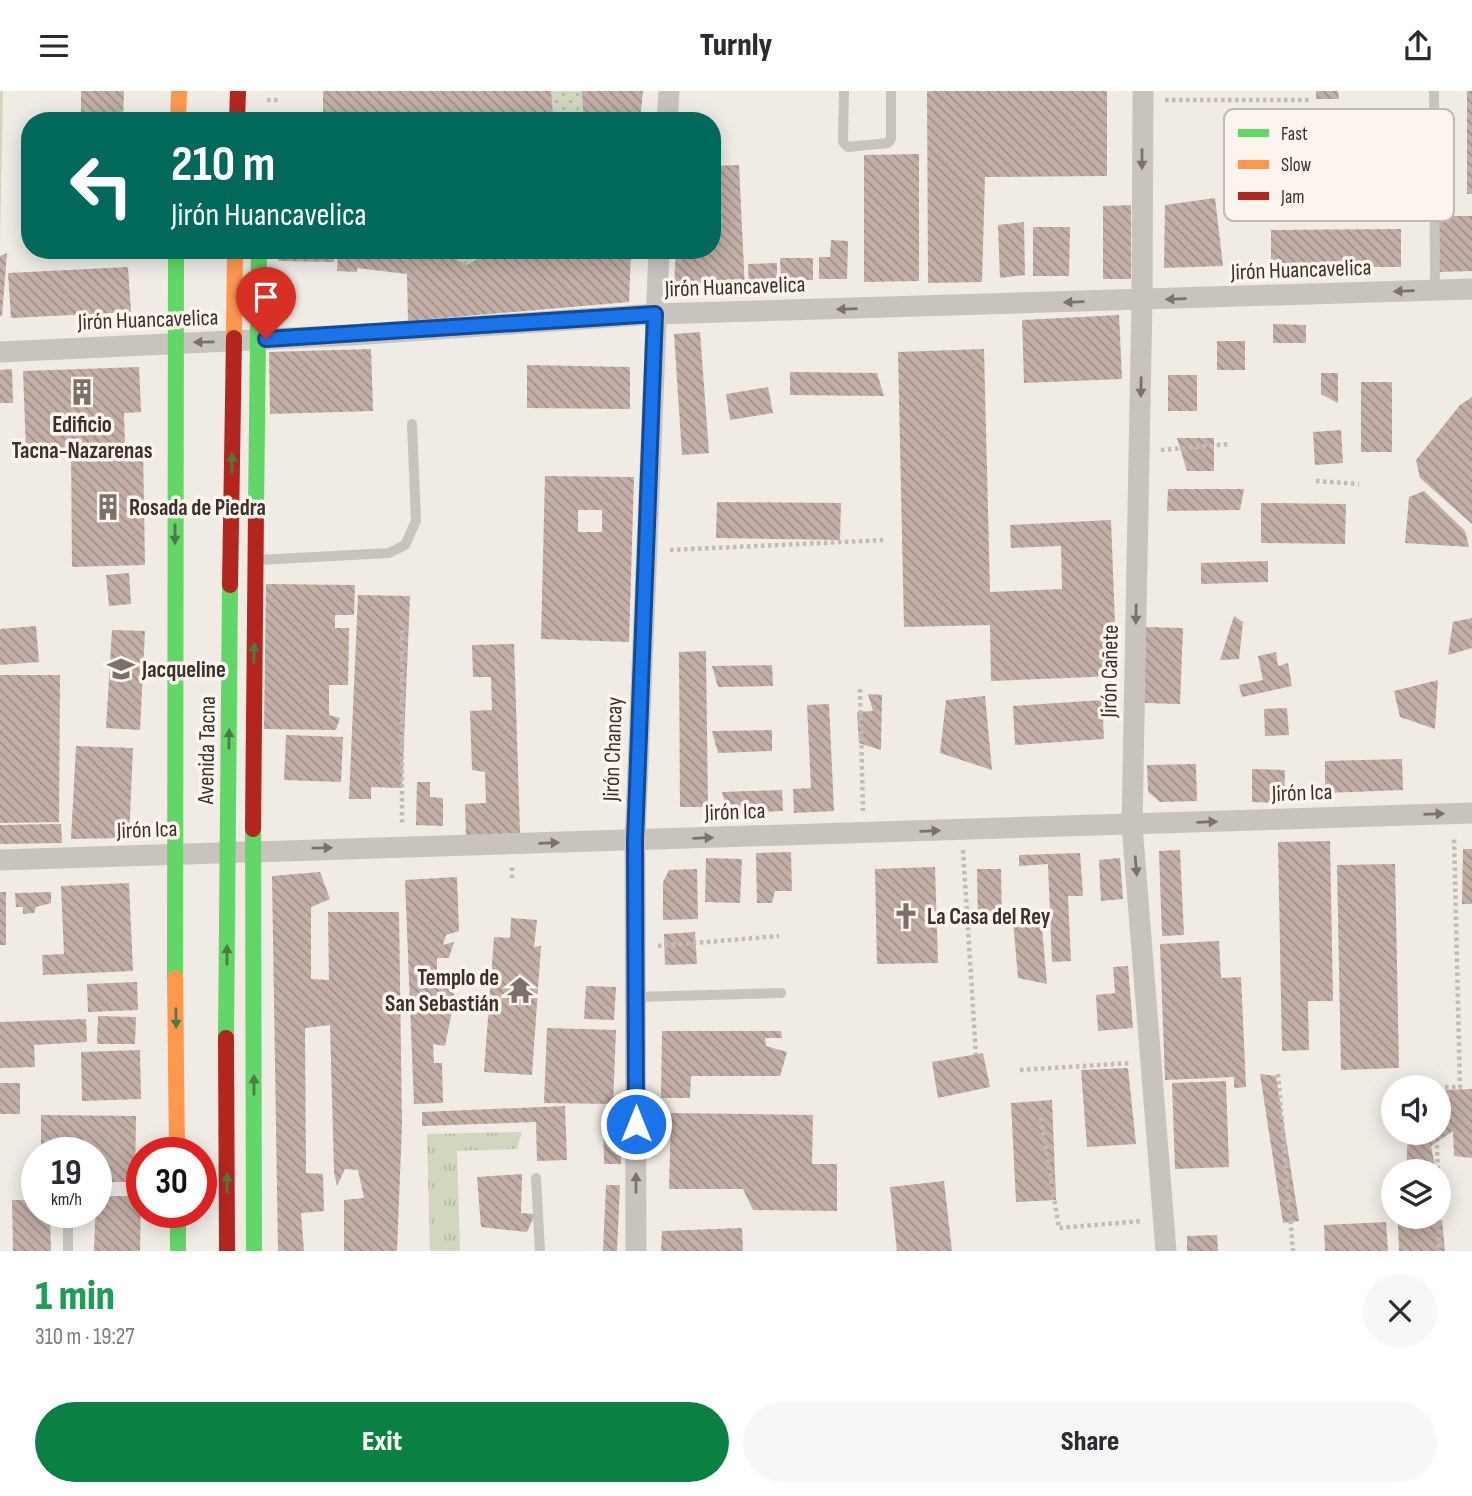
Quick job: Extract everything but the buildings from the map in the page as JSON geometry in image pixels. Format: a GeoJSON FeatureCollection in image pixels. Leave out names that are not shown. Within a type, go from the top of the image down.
{"type":"FeatureCollection","features":[{"type":"Feature","properties":{"kind":"main road"},"geometry":{"type":"LineString","coordinates":[[178,112],[179,91]]}},
{"type":"Feature","properties":{"kind":"main road"},"geometry":{"type":"LineString","coordinates":[[237,91],[237,112]]}},
{"type":"Feature","properties":{"kind":"main road","name":"Avenida Tacna"},"geometry":{"type":"LineString","coordinates":[[175,259],[168,344],[176,853],[177,1137]]}},
{"type":"Feature","properties":{"kind":"main road","name":"Avenida Tacna"},"geometry":{"type":"LineString","coordinates":[[227,1251],[228,851],[235,259]]}},
{"type":"Feature","properties":{"kind":"main road","name":"Avenida Tacna"},"geometry":{"type":"LineString","coordinates":[[254,1251],[253,850],[259,259]]}},
{"type":"Feature","properties":{"kind":"main road"},"geometry":{"type":"LineString","coordinates":[[177,1228],[178,1251]]}},
{"type":"Feature","properties":{"kind":"street"},"geometry":{"type":"LineString","coordinates":[[668,112],[669,91]]}},
{"type":"Feature","properties":{"kind":"street","name":"Jirón Cañete"},"geometry":{"type":"LineString","coordinates":[[1142,95],[1142,300],[1132,825],[1166,1251]]}},
{"type":"Feature","properties":{"kind":"street","name":"Jirón Chancay"},"geometry":{"type":"LineString","coordinates":[[636,1251],[635,840],[658,259]]}},
{"type":"Feature","properties":{"kind":"street","name":"Jirón Huancavelica"},"geometry":{"type":"LineString","coordinates":[[0,352],[233,342],[655,314],[1472,289]]}},
{"type":"Feature","properties":{"kind":"street","name":"Jirón Ica"},"geometry":{"type":"LineString","coordinates":[[0,860],[1462,813]]}},
{"type":"Feature","properties":{"kind":"lane"},"geometry":{"type":"LineString","coordinates":[[844,91],[843,142],[848,147],[888,143],[891,91]]}},
{"type":"Feature","properties":{"kind":"lane"},"geometry":{"type":"LineString","coordinates":[[1434,91],[1434,109]]}},
{"type":"Feature","properties":{"kind":"lane"},"geometry":{"type":"LineString","coordinates":[[1435,221],[1435,290]]}},
{"type":"Feature","properties":{"kind":"lane"},"geometry":{"type":"LineString","coordinates":[[255,560],[389,552],[405,545],[416,521],[412,424]]}},
{"type":"Feature","properties":{"kind":"lane"},"geometry":{"type":"LineString","coordinates":[[635,997],[781,993]]}},
{"type":"Feature","properties":{"kind":"lane"},"geometry":{"type":"LineString","coordinates":[[536,1178],[540,1251]]}},
{"type":"Feature","properties":{"kind":"lane"},"geometry":{"type":"LineString","coordinates":[[68,1228],[68,1251]]}},
{"type":"Feature","properties":{"kind":"path"},"geometry":{"type":"LineString","coordinates":[[1142,95],[1311,100]]}},
{"type":"Feature","properties":{"kind":"path"},"geometry":{"type":"LineString","coordinates":[[259,100],[281,100]]}},
{"type":"Feature","properties":{"kind":"path"},"geometry":{"type":"LineString","coordinates":[[1139,451],[1230,444]]}},
{"type":"Feature","properties":{"kind":"path"},"geometry":{"type":"LineString","coordinates":[[1316,481],[1359,484]]}},
{"type":"Feature","properties":{"kind":"path"},"geometry":{"type":"LineString","coordinates":[[646,551],[886,540]]}},
{"type":"Feature","properties":{"kind":"path"},"geometry":{"type":"LineString","coordinates":[[402,623],[402,846]]}},
{"type":"Feature","properties":{"kind":"path"},"geometry":{"type":"LineString","coordinates":[[860,689],[864,833]]}},
{"type":"Feature","properties":{"kind":"path"},"geometry":{"type":"LineString","coordinates":[[1451,1087],[1460,1087],[1462,813]]}},
{"type":"Feature","properties":{"kind":"path"},"geometry":{"type":"LineString","coordinates":[[961,830],[976,1055]]}},
{"type":"Feature","properties":{"kind":"path"},"geometry":{"type":"LineString","coordinates":[[635,948],[779,936]]}},
{"type":"Feature","properties":{"kind":"path"},"geometry":{"type":"LineString","coordinates":[[1020,1070],[1151,1061]]}},
{"type":"Feature","properties":{"kind":"path"},"geometry":{"type":"LineString","coordinates":[[1278,1074],[1293,1251]]}},
{"type":"Feature","properties":{"kind":"path"},"geometry":{"type":"LineString","coordinates":[[1041,1118],[1059,1228],[1164,1219]]}},
{"type":"Feature","properties":{"kind":"path"},"geometry":{"type":"LineString","coordinates":[[1437,1145],[1438,1159]]}},
{"type":"Feature","properties":{"kind":"path"},"geometry":{"type":"LineString","coordinates":[[1438,1229],[1439,1251]]}},
{"type":"Feature","properties":{"kind":"green space"},"geometry":{"type":"Polygon","coordinates":[[[0,91],[3,91],[0,243],[0,91]]]}},
{"type":"Feature","properties":{"kind":"green space"},"geometry":{"type":"Polygon","coordinates":[[[551,91],[582,91],[583,112],[553,112],[551,91]]]}},
{"type":"Feature","properties":{"kind":"green space"},"geometry":{"type":"Polygon","coordinates":[[[457,259],[477,259],[467,265],[457,259]]]}},
{"type":"Feature","properties":{"kind":"green space"},"geometry":{"type":"Polygon","coordinates":[[[522,1132],[517,1149],[457,1151],[460,1251],[430,1251],[427,1134],[522,1132]]]}},
{"type":"Feature","properties":{"kind":"traffic: fast"},"geometry":{"type":"LineString","coordinates":[[175,978],[176,259]]}},
{"type":"Feature","properties":{"kind":"traffic: fast"},"geometry":{"type":"LineString","coordinates":[[256,510],[259,259]]}},
{"type":"Feature","properties":{"kind":"traffic: fast"},"geometry":{"type":"LineString","coordinates":[[226,1038],[230,585]]}},
{"type":"Feature","properties":{"kind":"traffic: fast"},"geometry":{"type":"LineString","coordinates":[[253,829],[254,1251]]}},
{"type":"Feature","properties":{"kind":"traffic: fast"},"geometry":{"type":"LineString","coordinates":[[178,1228],[178,1251]]}},
{"type":"Feature","properties":{"kind":"traffic: slow"},"geometry":{"type":"LineString","coordinates":[[178,112],[179,91]]}},
{"type":"Feature","properties":{"kind":"traffic: slow"},"geometry":{"type":"LineString","coordinates":[[234,338],[235,259]]}},
{"type":"Feature","properties":{"kind":"traffic: slow"},"geometry":{"type":"LineString","coordinates":[[175,978],[177,1137]]}},
{"type":"Feature","properties":{"kind":"traffic: jam"},"geometry":{"type":"LineString","coordinates":[[237,112],[238,91]]}},
{"type":"Feature","properties":{"kind":"traffic: jam"},"geometry":{"type":"LineString","coordinates":[[230,585],[234,338]]}},
{"type":"Feature","properties":{"kind":"traffic: jam"},"geometry":{"type":"LineString","coordinates":[[253,829],[256,510]]}},
{"type":"Feature","properties":{"kind":"traffic: jam"},"geometry":{"type":"LineString","coordinates":[[226,1038],[227,1251]]}},
{"type":"Feature","properties":{"kind":"place","name":"Edificio Tacna-Nazarenas"},"geometry":{"type":"Point","coordinates":[82,392]}},
{"type":"Feature","properties":{"kind":"place","name":"Rosada de Piedra"},"geometry":{"type":"Point","coordinates":[108,507]}},
{"type":"Feature","properties":{"kind":"place","name":"Jacqueline"},"geometry":{"type":"Point","coordinates":[121,669]}},
{"type":"Feature","properties":{"kind":"place","name":"La Casa del Rey"},"geometry":{"type":"Point","coordinates":[906,916]}},
{"type":"Feature","properties":{"kind":"place","name":"Templo de San Sebastián"},"geometry":{"type":"Point","coordinates":[520,990]}},
{"type":"Feature","properties":{"kind":"route"},"geometry":{"type":"LineString","coordinates":[[266,339],[655,314],[635,840],[636,1124]]}}]}
